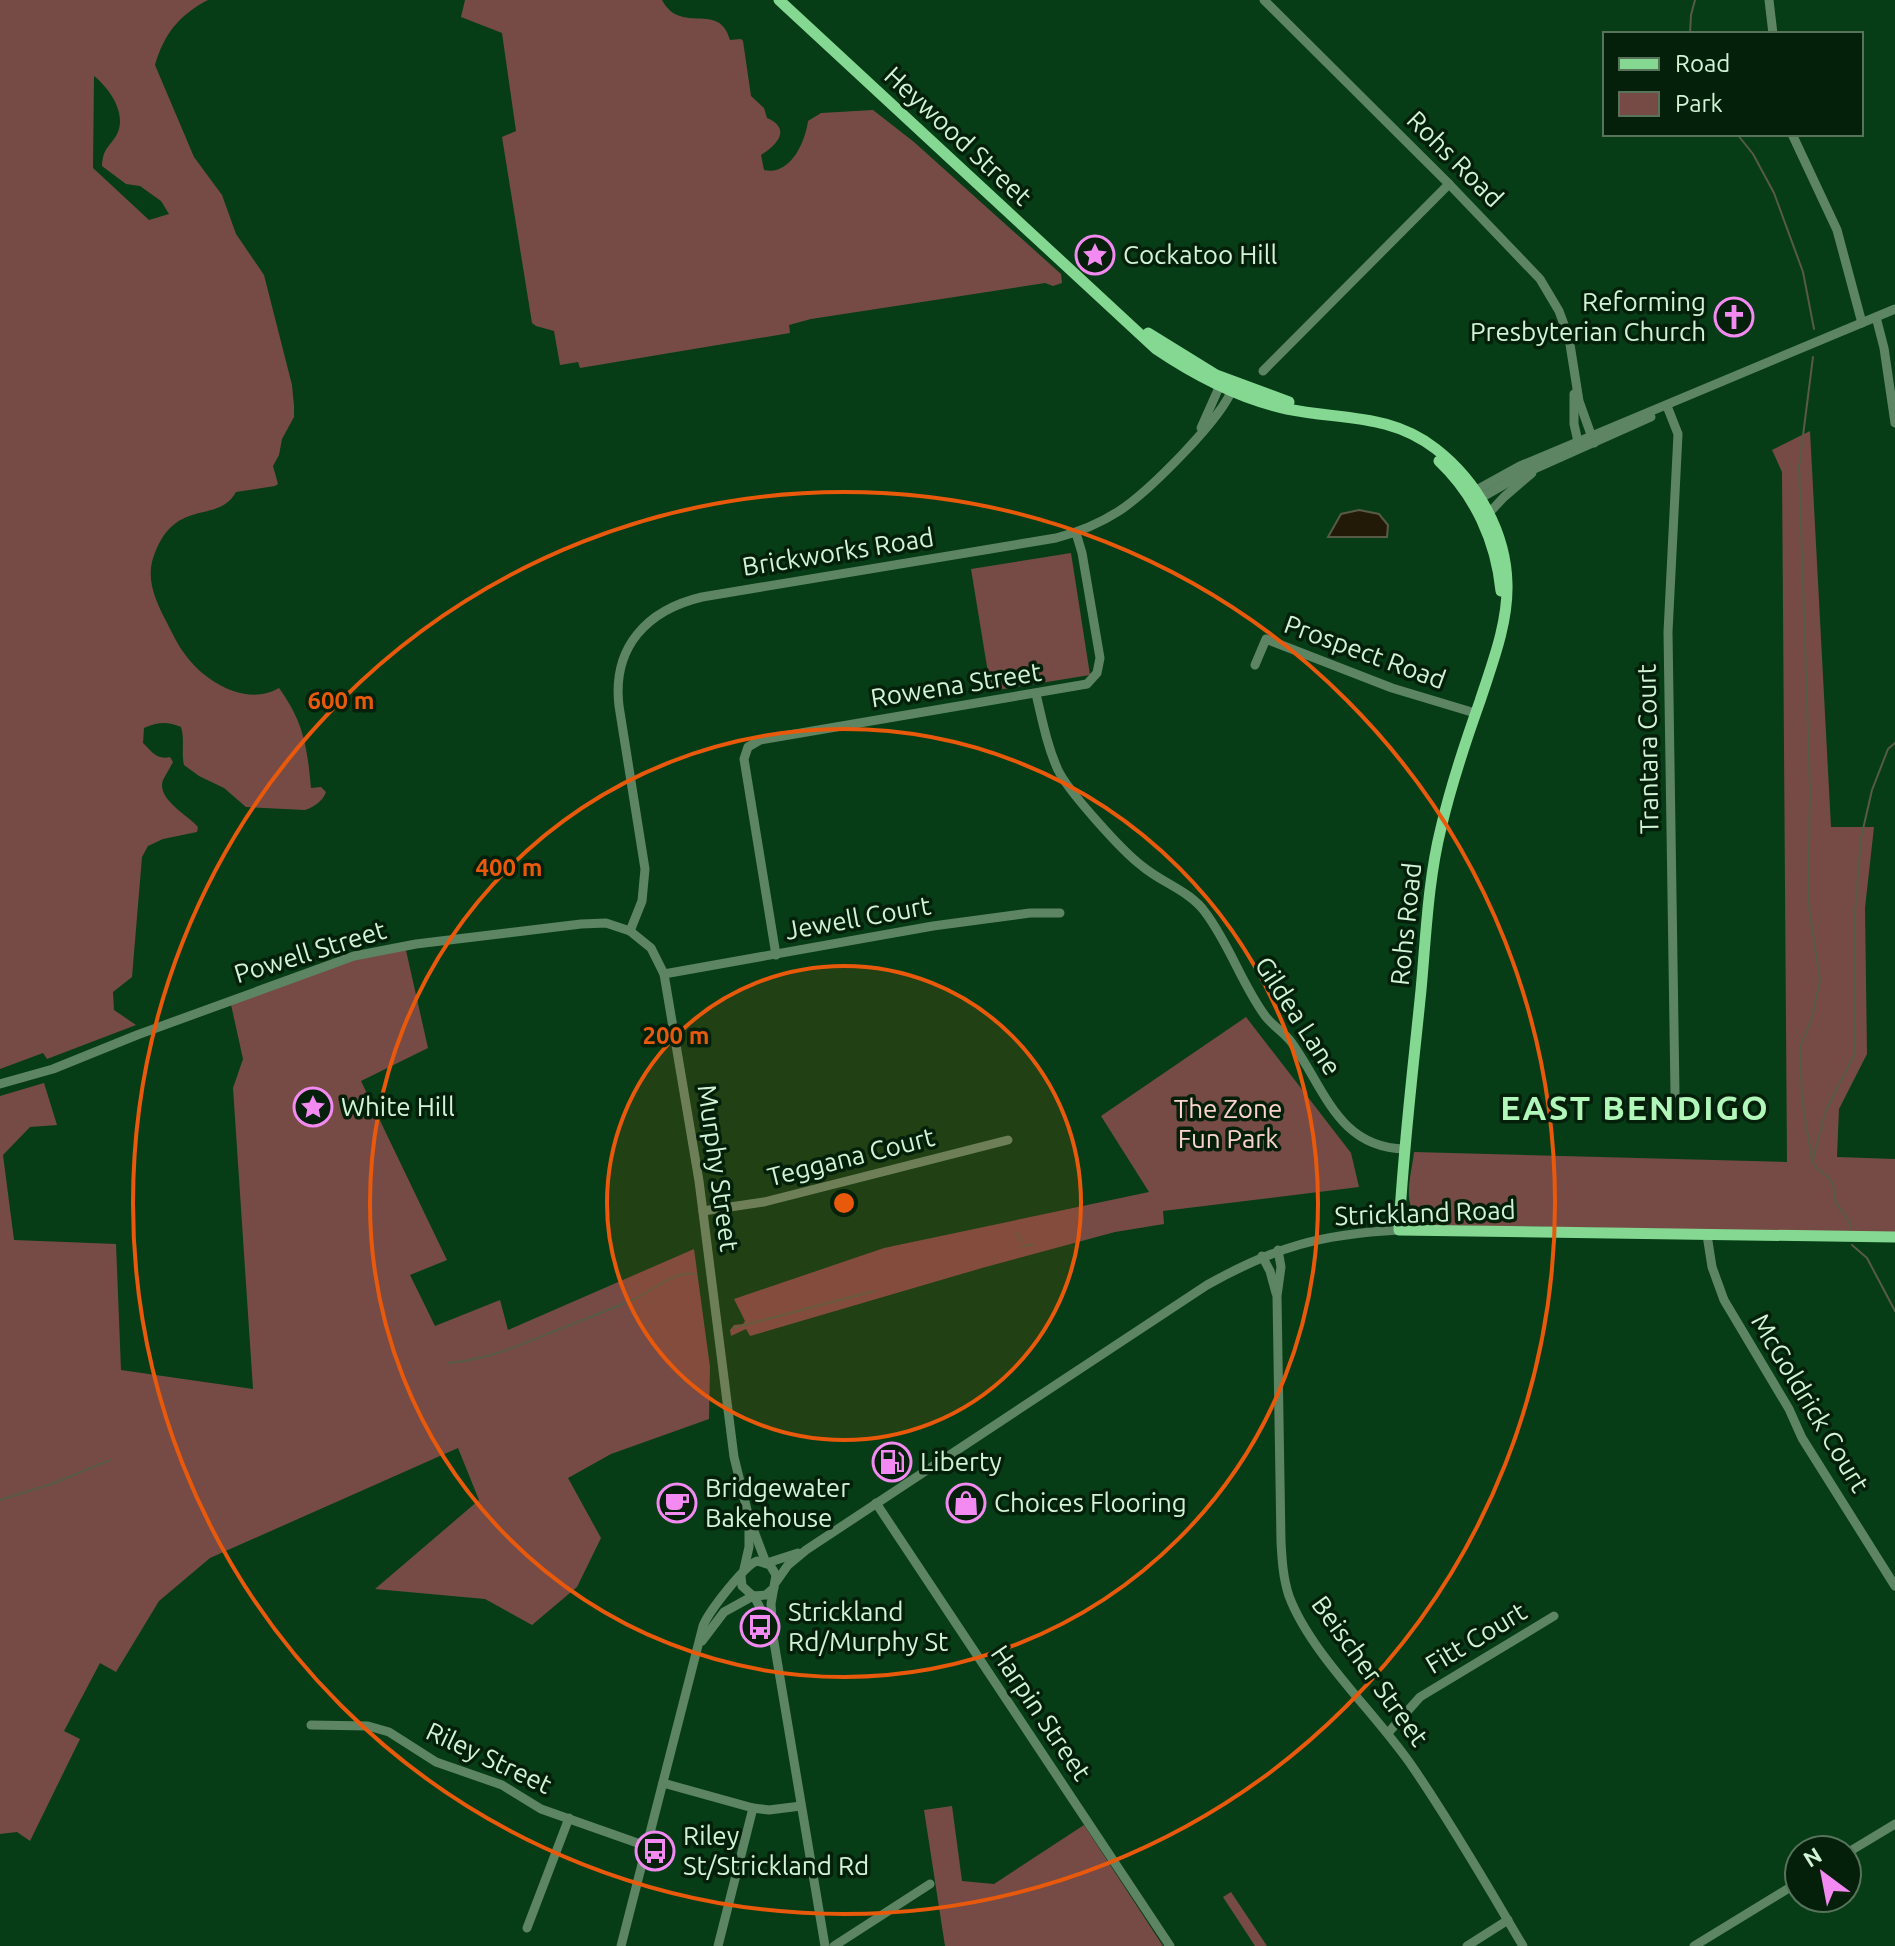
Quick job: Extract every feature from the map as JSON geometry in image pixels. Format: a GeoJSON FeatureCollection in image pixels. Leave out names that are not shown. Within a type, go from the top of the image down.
{"type":"FeatureCollection","features":[{"type":"Feature","properties":{"kind":"main road","name":"Heywood Street"},"geometry":{"type":"LineString","coordinates":[[779,0],[1108,305],[1174,352],[1227,384],[1334,414],[1397,427],[1426,442],[1453,464],[1474,496]]}},
{"type":"Feature","properties":{"kind":"main road","name":"Rohs Road"},"geometry":{"type":"LineString","coordinates":[[1399,1230],[1436,851],[1506,609],[1507,581],[1502,549],[1489,513],[1474,496]]}},
{"type":"Feature","properties":{"kind":"main road","name":"Rohs Road"},"geometry":{"type":"LineString","coordinates":[[1474,496],[1497,565],[1501,631]]}},
{"type":"Feature","properties":{"kind":"main road","name":"Strickland Road"},"geometry":{"type":"LineString","coordinates":[[1399,1230],[1895,1237]]}},
{"type":"Feature","properties":{"kind":"street","name":"Rohs Road"},"geometry":{"type":"LineString","coordinates":[[1264,0],[1521,257],[1548,291],[1569,338],[1580,407],[1593,439]]}},
{"type":"Feature","properties":{"kind":"street"},"geometry":{"type":"LineString","coordinates":[[1769,0],[1773,32]]}},
{"type":"Feature","properties":{"kind":"street"},"geometry":{"type":"LineString","coordinates":[[1793,136],[1837,230],[1862,323]]}},
{"type":"Feature","properties":{"kind":"street"},"geometry":{"type":"LineString","coordinates":[[1263,371],[1449,184]]}},
{"type":"Feature","properties":{"kind":"street"},"geometry":{"type":"LineString","coordinates":[[1474,496],[1520,466],[1636,425],[1667,406],[1895,309]]}},
{"type":"Feature","properties":{"kind":"street"},"geometry":{"type":"LineString","coordinates":[[1876,317],[1884,348],[1895,423]]}},
{"type":"Feature","properties":{"kind":"street","name":"Rohs Road"},"geometry":{"type":"LineString","coordinates":[[1576,374],[1573,416],[1579,445]]}},
{"type":"Feature","properties":{"kind":"street"},"geometry":{"type":"LineString","coordinates":[[1076,533],[1122,509],[1185,450],[1210,424],[1227,384]]}},
{"type":"Feature","properties":{"kind":"street","name":"Trantara Court"},"geometry":{"type":"LineString","coordinates":[[1667,406],[1678,434],[1668,632],[1675,1093]]}},
{"type":"Feature","properties":{"kind":"street"},"geometry":{"type":"LineString","coordinates":[[1474,496],[1579,445]]}},
{"type":"Feature","properties":{"kind":"street"},"geometry":{"type":"LineString","coordinates":[[1489,513],[1548,462]]}},
{"type":"Feature","properties":{"kind":"street","name":"Brickworks Road"},"geometry":{"type":"LineString","coordinates":[[630,931],[640,910],[646,882],[617,692],[626,651],[643,627],[684,601],[1076,533]]}},
{"type":"Feature","properties":{"kind":"street","name":"Rowena Street"},"geometry":{"type":"LineString","coordinates":[[776,955],[744,759],[748,747],[760,740],[1087,684],[1093,680],[1100,666],[1099,648],[1076,533]]}},
{"type":"Feature","properties":{"kind":"street","name":"Prospect Road"},"geometry":{"type":"LineString","coordinates":[[1255,665],[1266,639],[1392,688],[1475,713]]}},
{"type":"Feature","properties":{"kind":"street","name":"Gildea Lane"},"geometry":{"type":"LineString","coordinates":[[1036,694],[1053,758],[1066,783],[1139,865],[1196,901],[1204,910],[1267,1018],[1290,1040],[1343,1124],[1371,1143],[1385,1148],[1405,1149]]}},
{"type":"Feature","properties":{"kind":"street","name":"Jewell Court"},"geometry":{"type":"LineString","coordinates":[[664,974],[933,926],[1030,913],[1060,913]]}},
{"type":"Feature","properties":{"kind":"street","name":"Powell Street"},"geometry":{"type":"LineString","coordinates":[[0,1082],[53,1069],[354,956],[416,944],[581,924],[606,923],[630,931]]}},
{"type":"Feature","properties":{"kind":"street","name":"Murphy Street"},"geometry":{"type":"LineString","coordinates":[[630,931],[651,948],[664,974],[703,1211],[729,1426],[749,1518],[766,1563]]}},
{"type":"Feature","properties":{"kind":"street","name":"Teggana Court"},"geometry":{"type":"LineString","coordinates":[[703,1211],[764,1202],[1008,1140]]}},
{"type":"Feature","properties":{"kind":"street","name":"Strickland Road"},"geometry":{"type":"LineString","coordinates":[[775,1585],[785,1568],[806,1550],[1176,1305],[1262,1256],[1342,1234],[1399,1230]]}},
{"type":"Feature","properties":{"kind":"street","name":"McGoldrick Court"},"geometry":{"type":"LineString","coordinates":[[1707,1235],[1712,1267],[1724,1300],[1789,1409],[1802,1438],[1895,1586]]}},
{"type":"Feature","properties":{"kind":"street","name":"Beischer Street"},"geometry":{"type":"LineString","coordinates":[[1278,1250],[1281,1267],[1277,1296],[1282,1567],[1289,1596],[1318,1645],[1428,1788],[1523,1946]]}},
{"type":"Feature","properties":{"kind":"street","name":"Beischer Street"},"geometry":{"type":"LineString","coordinates":[[1262,1256],[1277,1296]]}},
{"type":"Feature","properties":{"kind":"street","name":"Harpin Street"},"geometry":{"type":"LineString","coordinates":[[876,1503],[1170,1946]]}},
{"type":"Feature","properties":{"kind":"street","name":"Murphy Street"},"geometry":{"type":"LineString","coordinates":[[743,1571],[749,1547],[749,1518]]}},
{"type":"Feature","properties":{"kind":"street","name":"Strickland Road"},"geometry":{"type":"LineString","coordinates":[[766,1563],[806,1550]]}},
{"type":"Feature","properties":{"kind":"street"},"geometry":{"type":"LineString","coordinates":[[621,1946],[703,1626],[708,1613],[753,1562],[766,1563],[775,1571],[771,1604],[773,1636],[825,1946]]}},
{"type":"Feature","properties":{"kind":"street"},"geometry":{"type":"LineString","coordinates":[[743,1571],[742,1586],[766,1615],[773,1636]]}},
{"type":"Feature","properties":{"kind":"street"},"geometry":{"type":"LineString","coordinates":[[698,1648],[724,1612],[753,1596],[766,1595],[775,1585]]}},
{"type":"Feature","properties":{"kind":"street","name":"Fitt Court"},"geometry":{"type":"LineString","coordinates":[[1388,1733],[1420,1697],[1554,1616]]}},
{"type":"Feature","properties":{"kind":"street","name":"Riley Street"},"geometry":{"type":"LineString","coordinates":[[311,1725],[368,1726],[389,1732],[436,1762],[502,1785],[541,1809],[646,1846]]}},
{"type":"Feature","properties":{"kind":"street"},"geometry":{"type":"LineString","coordinates":[[663,1783],[753,1808],[769,1810],[801,1806]]}},
{"type":"Feature","properties":{"kind":"street"},"geometry":{"type":"LineString","coordinates":[[718,1946],[753,1808]]}},
{"type":"Feature","properties":{"kind":"street"},"geometry":{"type":"LineString","coordinates":[[527,1928],[569,1818]]}},
{"type":"Feature","properties":{"kind":"street"},"geometry":{"type":"LineString","coordinates":[[1863,1843],[1895,1824]]}},
{"type":"Feature","properties":{"kind":"street"},"geometry":{"type":"LineString","coordinates":[[834,1946],[930,1884]]}},
{"type":"Feature","properties":{"kind":"street"},"geometry":{"type":"LineString","coordinates":[[1694,1946],[1783,1892]]}},
{"type":"Feature","properties":{"kind":"street"},"geometry":{"type":"LineString","coordinates":[[1467,1946],[1508,1920]]}},
{"type":"Feature","properties":{"kind":"green space"},"geometry":{"type":"Polygon","coordinates":[[[0,0],[208,0],[174,26],[155,65],[194,157],[222,195],[236,234],[264,275],[292,385],[294,417],[273,466],[278,484],[236,492],[218,508],[195,514],[171,527],[152,562],[152,585],[159,607],[179,646],[193,664],[214,682],[253,695],[279,688],[294,712],[303,735],[311,788],[321,787],[326,792],[318,803],[305,810],[246,807],[224,788],[184,765],[181,727],[162,723],[144,728],[143,743],[155,754],[170,757],[173,762],[163,780],[164,794],[198,827],[197,832],[163,839],[148,846],[142,857],[132,977],[113,992],[114,1010],[136,1025],[47,1059],[43,1053],[0,1069],[0,0]],[[94,76],[93,168],[149,220],[169,214],[161,201],[140,186],[126,184],[102,166],[106,150],[118,132],[120,116],[110,93],[94,76]]]}},
{"type":"Feature","properties":{"kind":"green space"},"geometry":{"type":"Polygon","coordinates":[[[465,0],[662,0],[679,16],[717,22],[725,28],[730,40],[743,41],[751,96],[764,108],[767,118],[779,127],[777,142],[761,155],[764,170],[773,171],[789,163],[800,148],[808,121],[821,113],[873,110],[914,142],[1061,274],[1062,283],[1053,286],[1045,283],[811,319],[789,325],[790,333],[580,368],[578,362],[560,365],[554,331],[532,323],[502,137],[516,131],[502,33],[461,17],[465,0]]]}},
{"type":"Feature","properties":{"kind":"green space"},"geometry":{"type":"Polygon","coordinates":[[[1810,431],[1831,827],[1874,827],[1865,908],[1867,1054],[1839,1109],[1837,1157],[1895,1159],[1895,1233],[1430,1225],[1420,1220],[1410,1204],[1409,1184],[1414,1152],[1787,1162],[1782,472],[1772,450],[1810,431]]]}},
{"type":"Feature","properties":{"kind":"green space"},"geometry":{"type":"Polygon","coordinates":[[[1071,553],[1090,675],[991,691],[971,569],[1071,553]]]}},
{"type":"Feature","properties":{"kind":"green space"},"geometry":{"type":"Polygon","coordinates":[[[405,946],[428,1048],[361,1081],[447,1260],[410,1275],[435,1326],[500,1300],[508,1330],[694,1249],[710,1367],[709,1419],[611,1454],[568,1478],[601,1538],[577,1587],[532,1625],[485,1599],[375,1589],[479,1500],[458,1448],[210,1558],[159,1601],[116,1672],[100,1663],[64,1731],[80,1739],[30,1841],[17,1832],[0,1834],[0,1096],[44,1083],[57,1125],[30,1127],[3,1155],[14,1240],[116,1244],[121,1370],[253,1389],[233,1088],[243,1059],[230,1000],[354,956],[405,946]]]}},
{"type":"Feature","properties":{"kind":"green space","name":"The Zone Fun Park"},"geometry":{"type":"Polygon","coordinates":[[[1246,1017],[1351,1153],[1359,1187],[1163,1211],[1164,1224],[1115,1232],[750,1336],[746,1329],[731,1336],[730,1330],[734,1325],[745,1321],[734,1299],[884,1248],[1149,1192],[1101,1116],[1246,1017]]]}},
{"type":"Feature","properties":{"kind":"green space"},"geometry":{"type":"Polygon","coordinates":[[[952,1806],[962,1881],[994,1884],[1084,1825],[1163,1946],[945,1946],[924,1810],[952,1806]]]}},
{"type":"Feature","properties":{"kind":"green space"},"geometry":{"type":"Polygon","coordinates":[[[1231,1892],[1267,1946],[1255,1946],[1223,1897],[1231,1892]]]}},
{"type":"Feature","properties":{"kind":"shaded area"},"geometry":{"type":"Polygon","coordinates":[[[1359,510],[1379,514],[1388,525],[1387,537],[1328,537],[1341,514],[1359,510]]]}},
{"type":"Feature","properties":{"kind":"waterway"},"geometry":{"type":"LineString","coordinates":[[1690,32],[1695,0]]}},
{"type":"Feature","properties":{"kind":"waterway"},"geometry":{"type":"LineString","coordinates":[[1739,136],[1753,154],[1774,193],[1803,272],[1814,329]]}},
{"type":"Feature","properties":{"kind":"waterway"},"geometry":{"type":"LineString","coordinates":[[1812,1162],[1802,1098],[1800,1047],[1812,1017],[1820,981],[1808,900],[1810,791],[1799,467],[1813,357]]}},
{"type":"Feature","properties":{"kind":"waterway"},"geometry":{"type":"LineString","coordinates":[[1851,1229],[1835,1200],[1833,1183],[1812,1162],[1826,1110],[1855,1053],[1855,913],[1861,838],[1872,790],[1888,749],[1895,743]]}},
{"type":"Feature","properties":{"kind":"waterway"},"geometry":{"type":"LineString","coordinates":[[1017,1233],[1021,1241]]}},
{"type":"Feature","properties":{"kind":"waterway"},"geometry":{"type":"LineString","coordinates":[[1023,1246],[1033,1245]]}},
{"type":"Feature","properties":{"kind":"waterway"},"geometry":{"type":"LineString","coordinates":[[1852,1245],[1867,1258],[1895,1311]]}},
{"type":"Feature","properties":{"kind":"waterway"},"geometry":{"type":"LineString","coordinates":[[449,1363],[519,1345],[625,1303],[672,1278],[696,1274]]}},
{"type":"Feature","properties":{"kind":"waterway"},"geometry":{"type":"LineString","coordinates":[[733,1328],[874,1291]]}},
{"type":"Feature","properties":{"kind":"waterway"},"geometry":{"type":"LineString","coordinates":[[0,1500],[54,1483],[110,1460]]}},
{"type":"Feature","properties":{"kind":"place","name":"Cockatoo Hill"},"geometry":{"type":"Point","coordinates":[1095,255]}},
{"type":"Feature","properties":{"kind":"place","name":"Reforming Presbyterian Church"},"geometry":{"type":"Point","coordinates":[1734,317]}},
{"type":"Feature","properties":{"kind":"place","name":"White Hill"},"geometry":{"type":"Point","coordinates":[313,1107]}},
{"type":"Feature","properties":{"kind":"place","name":"Liberty"},"geometry":{"type":"Point","coordinates":[892,1462]}},
{"type":"Feature","properties":{"kind":"place","name":"Bridgewater Bakehouse"},"geometry":{"type":"Point","coordinates":[677,1503]}},
{"type":"Feature","properties":{"kind":"place","name":"Choices Flooring"},"geometry":{"type":"Point","coordinates":[966,1503]}},
{"type":"Feature","properties":{"kind":"place","name":"Strickland Rd/Murphy St"},"geometry":{"type":"Point","coordinates":[760,1627]}},
{"type":"Feature","properties":{"kind":"place","name":"Riley St/Strickland Rd"},"geometry":{"type":"Point","coordinates":[655,1851]}},
{"type":"Feature","properties":{"kind":"district","name":"EAST BENDIGO"},"geometry":{"type":"Point","coordinates":[1635,1108]}}]}
